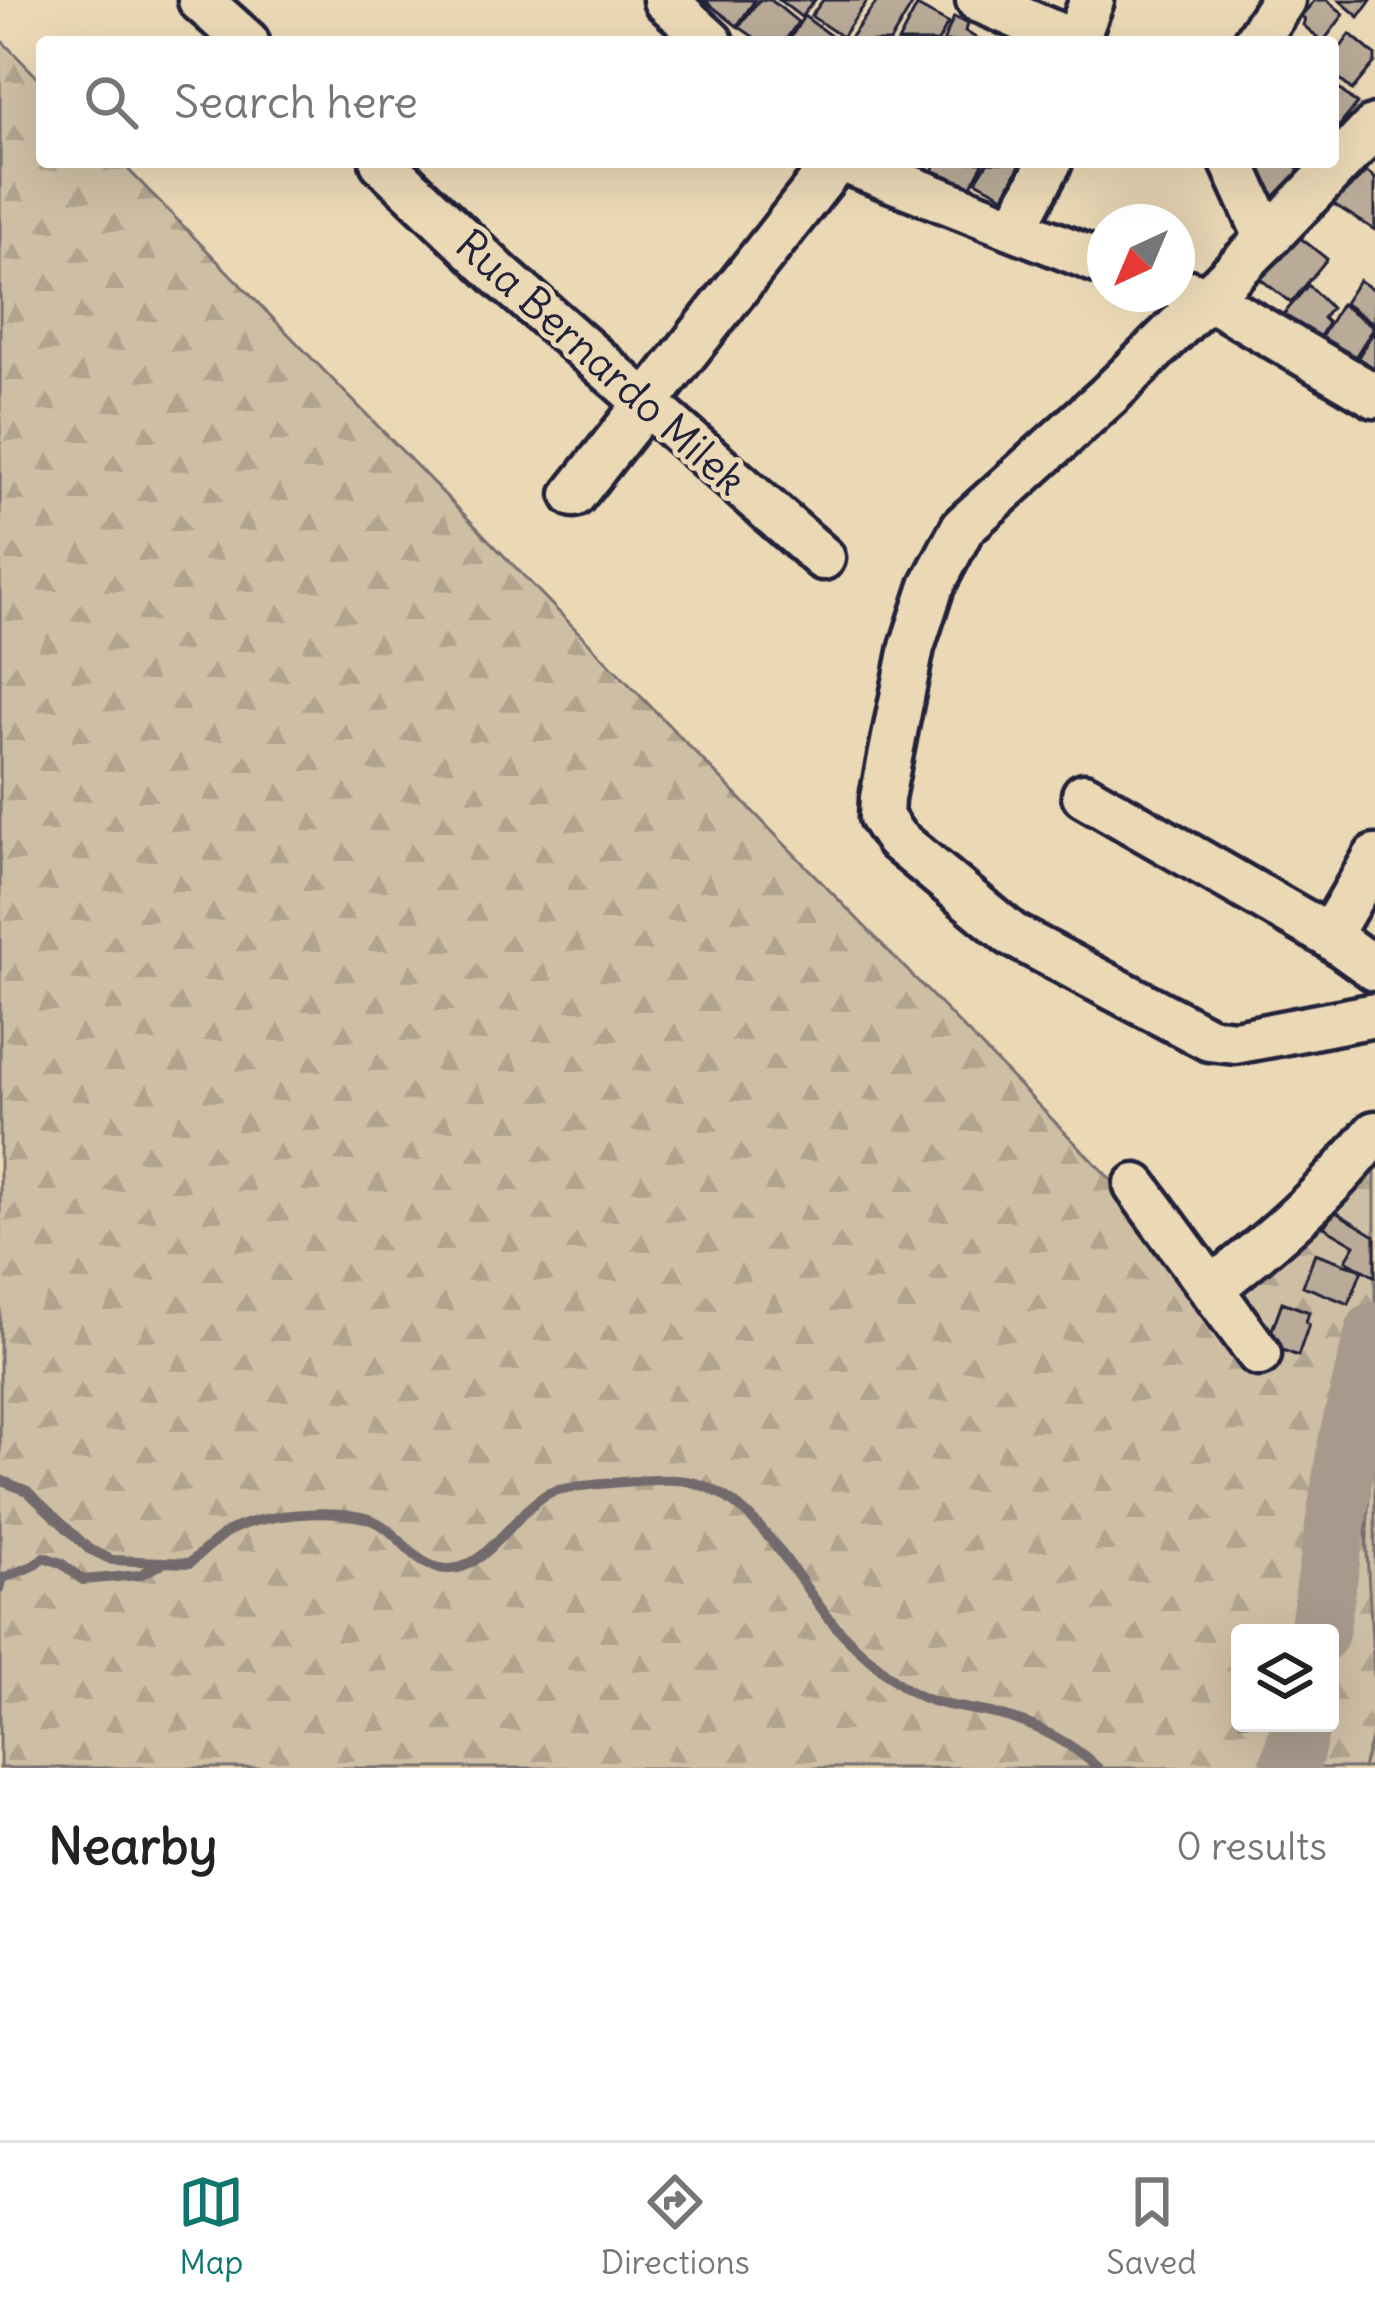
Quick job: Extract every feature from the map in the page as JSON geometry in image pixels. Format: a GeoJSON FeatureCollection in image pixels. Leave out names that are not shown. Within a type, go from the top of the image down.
{"type":"FeatureCollection","features":[{"type":"Feature","properties":{"kind":"street"},"geometry":{"type":"LineString","coordinates":[[200,0],[241,36]]}},
{"type":"Feature","properties":{"kind":"street"},"geometry":{"type":"LineString","coordinates":[[978,0],[1062,36]]}},
{"type":"Feature","properties":{"kind":"street"},"geometry":{"type":"LineString","coordinates":[[1078,36],[1092,0]]}},
{"type":"Feature","properties":{"kind":"street"},"geometry":{"type":"LineString","coordinates":[[1259,36],[1283,0]]}},
{"type":"Feature","properties":{"kind":"street"},"geometry":{"type":"LineString","coordinates":[[1339,164],[1375,126]]}},
{"type":"Feature","properties":{"kind":"street","name":"Rua Bernardo Milek"},"geometry":{"type":"LineString","coordinates":[[388,168],[500,275],[823,558]]}},
{"type":"Feature","properties":{"kind":"street"},"geometry":{"type":"LineString","coordinates":[[574,495],[831,168]]}},
{"type":"Feature","properties":{"kind":"street"},"geometry":{"type":"LineString","coordinates":[[862,168],[1087,256]]}},
{"type":"Feature","properties":{"kind":"street"},"geometry":{"type":"LineString","coordinates":[[1016,226],[1047,168]]}},
{"type":"Feature","properties":{"kind":"street"},"geometry":{"type":"LineString","coordinates":[[1235,168],[1268,238]]}},
{"type":"Feature","properties":{"kind":"street"},"geometry":{"type":"LineString","coordinates":[[1195,292],[1268,238],[1335,168]]}},
{"type":"Feature","properties":{"kind":"street"},"geometry":{"type":"LineString","coordinates":[[1195,294],[1375,396]]}},
{"type":"Feature","properties":{"kind":"street"},"geometry":{"type":"LineString","coordinates":[[1177,312],[1108,396],[963,526],[932,586],[912,647],[881,818],[896,839],[1012,934],[1209,1039],[1235,1042],[1375,1016]]}},
{"type":"Feature","properties":{"kind":"street"},"geometry":{"type":"LineString","coordinates":[[1084,795],[1328,936],[1375,969]]}},
{"type":"Feature","properties":{"kind":"street"},"geometry":{"type":"LineString","coordinates":[[1328,936],[1375,857]]}},
{"type":"Feature","properties":{"kind":"street"},"geometry":{"type":"LineString","coordinates":[[1212,1288],[1292,1226],[1330,1189],[1375,1133]]}},
{"type":"Feature","properties":{"kind":"street"},"geometry":{"type":"LineString","coordinates":[[1136,1186],[1259,1354]]}},
{"type":"Feature","properties":{"kind":"green space"},"geometry":{"type":"Polygon","coordinates":[[[0,39],[36,76],[36,168],[127,168],[1169,1236],[1212,1260],[1238,1261],[1263,1254],[1312,1223],[1375,1166],[1375,1415],[1365,1518],[1373,1732],[1363,1768],[0,1768],[0,39]]]}},
{"type":"Feature","properties":{"kind":"green space"},"geometry":{"type":"Polygon","coordinates":[[[1375,1415],[1375,1768],[1363,1768],[1370,1705],[1367,1554],[1375,1415]]]}},
{"type":"Feature","properties":{"kind":"building"},"geometry":{"type":"Polygon","coordinates":[[[704,0],[755,0],[737,26],[704,0]]]}},
{"type":"Feature","properties":{"kind":"building"},"geometry":{"type":"Polygon","coordinates":[[[759,0],[771,0],[798,22],[788,36],[752,36],[739,27],[759,0]]]}},
{"type":"Feature","properties":{"kind":"building"},"geometry":{"type":"Polygon","coordinates":[[[779,0],[815,0],[801,17],[779,0]]]}},
{"type":"Feature","properties":{"kind":"building"},"geometry":{"type":"Polygon","coordinates":[[[823,0],[868,0],[843,36],[811,16],[823,0]]]}},
{"type":"Feature","properties":{"kind":"building"},"geometry":{"type":"Polygon","coordinates":[[[878,0],[915,0],[894,36],[851,36],[878,0]]]}},
{"type":"Feature","properties":{"kind":"building"},"geometry":{"type":"Polygon","coordinates":[[[1315,0],[1327,0],[1344,14],[1328,36],[1316,36],[1303,25],[1301,16],[1315,0]]]}},
{"type":"Feature","properties":{"kind":"building"},"geometry":{"type":"Polygon","coordinates":[[[1339,0],[1371,0],[1359,17],[1339,0]]]}},
{"type":"Feature","properties":{"kind":"building"},"geometry":{"type":"Polygon","coordinates":[[[917,6],[948,23],[941,36],[901,36],[917,6]]]}},
{"type":"Feature","properties":{"kind":"building"},"geometry":{"type":"Polygon","coordinates":[[[804,16],[831,36],[792,36],[804,16]]]}},
{"type":"Feature","properties":{"kind":"building"},"geometry":{"type":"Polygon","coordinates":[[[954,17],[968,24],[965,31],[973,36],[946,36],[954,17]]]}},
{"type":"Feature","properties":{"kind":"building"},"geometry":{"type":"Polygon","coordinates":[[[1350,34],[1375,55],[1375,62],[1352,90],[1339,79],[1339,50],[1350,34]]]}},
{"type":"Feature","properties":{"kind":"building"},"geometry":{"type":"Polygon","coordinates":[[[1339,89],[1357,104],[1339,126],[1339,89]]]}},
{"type":"Feature","properties":{"kind":"building"},"geometry":{"type":"Polygon","coordinates":[[[934,168],[981,168],[962,202],[926,182],[934,168]]]}},
{"type":"Feature","properties":{"kind":"building"},"geometry":{"type":"Polygon","coordinates":[[[984,168],[1018,168],[1004,196],[976,181],[984,168]]]}},
{"type":"Feature","properties":{"kind":"building"},"geometry":{"type":"Polygon","coordinates":[[[1257,168],[1296,168],[1304,175],[1269,216],[1257,168]]]}},
{"type":"Feature","properties":{"kind":"building"},"geometry":{"type":"Polygon","coordinates":[[[1367,172],[1375,178],[1375,230],[1332,203],[1367,172]]]}},
{"type":"Feature","properties":{"kind":"building"},"geometry":{"type":"Polygon","coordinates":[[[1293,232],[1327,259],[1291,303],[1259,278],[1293,232]]]}},
{"type":"Feature","properties":{"kind":"building"},"geometry":{"type":"Polygon","coordinates":[[[1359,280],[1375,291],[1375,324],[1344,303],[1359,280]]]}},
{"type":"Feature","properties":{"kind":"building"},"geometry":{"type":"Polygon","coordinates":[[[1308,285],[1331,308],[1315,345],[1278,321],[1308,285]]]}},
{"type":"Feature","properties":{"kind":"building"},"geometry":{"type":"Polygon","coordinates":[[[1341,304],[1374,327],[1352,362],[1319,341],[1341,304]]]}},
{"type":"Feature","properties":{"kind":"building"},"geometry":{"type":"Polygon","coordinates":[[[1375,332],[1375,391],[1348,374],[1375,332]]]}},
{"type":"Feature","properties":{"kind":"building"},"geometry":{"type":"Polygon","coordinates":[[[1334,1211],[1375,1236],[1375,1277],[1346,1260],[1355,1245],[1324,1227],[1334,1211]]]}},
{"type":"Feature","properties":{"kind":"building"},"geometry":{"type":"Polygon","coordinates":[[[1315,1253],[1362,1270],[1349,1304],[1303,1286],[1315,1253]]]}},
{"type":"Feature","properties":{"kind":"building"},"geometry":{"type":"Polygon","coordinates":[[[1282,1302],[1309,1312],[1298,1356],[1267,1344],[1282,1302]]]}},
{"type":"Feature","properties":{"kind":"waterway"},"geometry":{"type":"LineString","coordinates":[[1320,1624],[1348,1441],[1375,1332]]}},
{"type":"Feature","properties":{"kind":"waterway"},"geometry":{"type":"LineString","coordinates":[[0,1480],[27,1491],[89,1549],[112,1560],[190,1563],[221,1536],[247,1523],[287,1515],[331,1514],[369,1519],[421,1560],[450,1569],[476,1560],[549,1493],[650,1480],[702,1485],[747,1514],[840,1630],[907,1689],[933,1701],[1029,1724],[1098,1768]]}},
{"type":"Feature","properties":{"kind":"waterway"},"geometry":{"type":"LineString","coordinates":[[0,1588],[3,1578],[44,1557],[83,1580],[139,1575],[160,1565]]}},
{"type":"Feature","properties":{"kind":"waterway"},"geometry":{"type":"LineString","coordinates":[[1290,1768],[1299,1732]]}}]}
